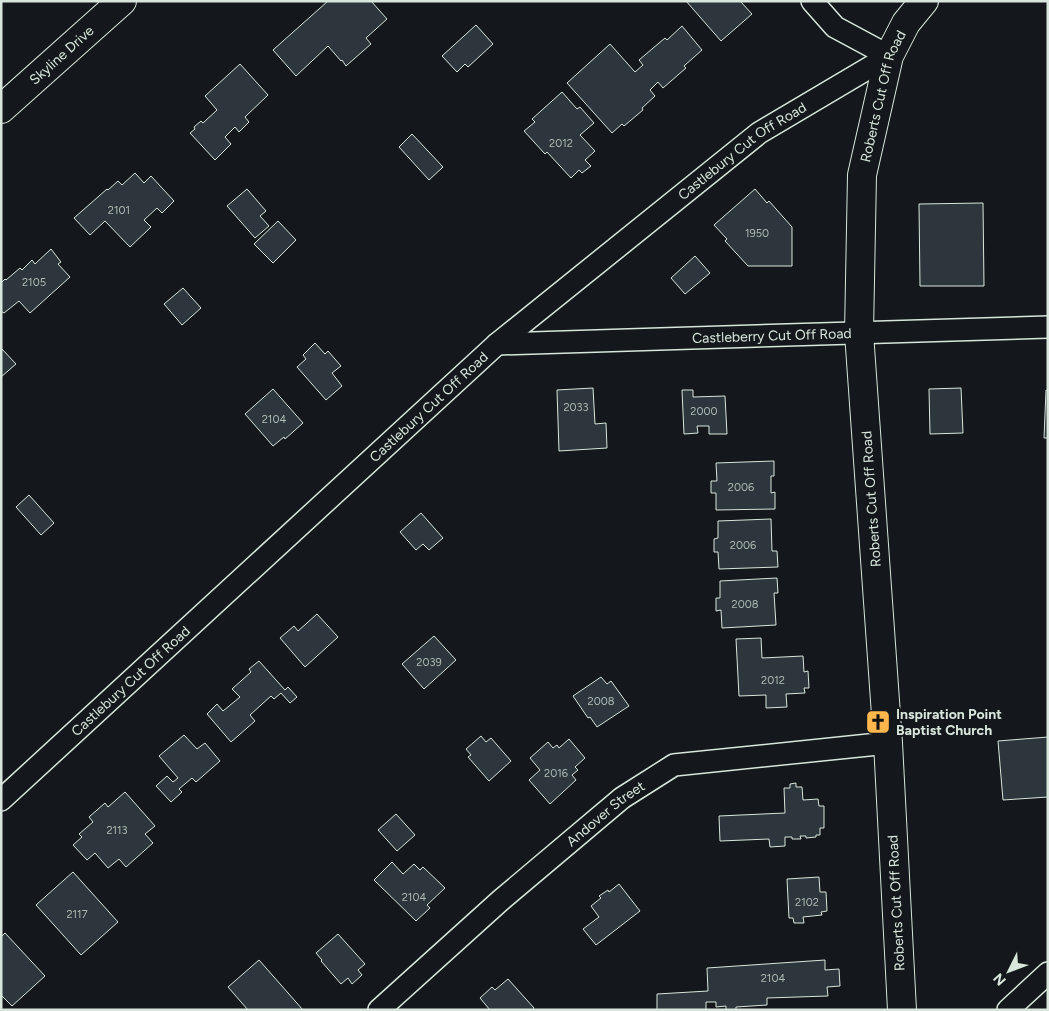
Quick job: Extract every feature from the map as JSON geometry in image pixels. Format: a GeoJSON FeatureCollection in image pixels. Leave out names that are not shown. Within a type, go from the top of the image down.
{"type":"FeatureCollection","features":[{"type":"Feature","properties":{"kind":"street","name":"Skyline Drive"},"geometry":{"type":"LineString","coordinates":[[1,109],[122,1]]}},
{"type":"Feature","properties":{"kind":"street"},"geometry":{"type":"LineString","coordinates":[[812,1],[835,27],[889,56]]}},
{"type":"Feature","properties":{"kind":"street","name":"Roberts Cut Off Road"},"geometry":{"type":"LineString","coordinates":[[902,1010],[888,743],[859,333],[862,175],[889,56],[906,23],[924,1]]}},
{"type":"Feature","properties":{"kind":"street","name":"Castlebury Cut Off Road"},"geometry":{"type":"LineString","coordinates":[[1,800],[497,344],[759,133],[889,56]]}},
{"type":"Feature","properties":{"kind":"street","name":"Castleberry Cut Off Road"},"geometry":{"type":"LineString","coordinates":[[497,344],[1048,326]]}},
{"type":"Feature","properties":{"kind":"street","name":"Andover Street"},"geometry":{"type":"LineString","coordinates":[[379,1010],[502,900],[622,798],[674,765],[888,743]]}},
{"type":"Feature","properties":{"kind":"street"},"geometry":{"type":"LineString","coordinates":[[1008,1010],[1048,972]]}},
{"type":"Feature","properties":{"kind":"building"},"geometry":{"type":"Polygon","coordinates":[[[328,1],[371,1],[387,19],[366,38],[371,44],[346,66],[328,46],[296,76],[273,50],[328,1]]]}},
{"type":"Feature","properties":{"kind":"building"},"geometry":{"type":"Polygon","coordinates":[[[686,1],[740,1],[752,14],[721,41],[686,1]]]}},
{"type":"Feature","properties":{"kind":"building"},"geometry":{"type":"Polygon","coordinates":[[[476,25],[493,44],[468,67],[465,64],[457,72],[442,56],[476,25]]]}},
{"type":"Feature","properties":{"kind":"building"},"geometry":{"type":"Polygon","coordinates":[[[682,26],[702,50],[684,66],[686,68],[663,88],[658,82],[650,90],[655,96],[642,108],[643,110],[624,126],[622,124],[612,133],[567,83],[610,44],[635,72],[643,65],[639,60],[665,38],[667,40],[682,26]]]}},
{"type":"Feature","properties":{"kind":"building"},"geometry":{"type":"Polygon","coordinates":[[[240,64],[268,95],[245,117],[249,122],[239,132],[235,127],[225,137],[231,144],[215,160],[190,133],[201,121],[203,123],[217,110],[205,96],[240,64]]]}},
{"type":"Feature","properties":{"kind":"building"},"geometry":{"type":"Polygon","coordinates":[[[562,92],[577,109],[580,107],[594,123],[580,135],[595,151],[585,160],[591,166],[582,173],[579,170],[571,178],[524,131],[535,122],[532,119],[562,92]]]}},
{"type":"Feature","properties":{"kind":"building"},"geometry":{"type":"Polygon","coordinates":[[[412,134],[443,167],[429,180],[399,147],[412,134]]]}},
{"type":"Feature","properties":{"kind":"building"},"geometry":{"type":"Polygon","coordinates":[[[135,173],[144,183],[151,176],[174,201],[162,213],[157,208],[144,220],[151,227],[130,247],[105,221],[90,235],[74,218],[107,189],[118,181],[122,185],[135,173]]]}},
{"type":"Feature","properties":{"kind":"building"},"geometry":{"type":"Polygon","coordinates":[[[247,189],[266,211],[260,216],[269,226],[255,238],[227,206],[247,189]]]}},
{"type":"Feature","properties":{"kind":"building"},"geometry":{"type":"Polygon","coordinates":[[[755,189],[767,203],[769,201],[792,227],[792,266],[748,266],[725,241],[727,239],[714,225],[755,189]]]}},
{"type":"Feature","properties":{"kind":"building"},"geometry":{"type":"Polygon","coordinates":[[[983,203],[984,286],[920,286],[919,204],[983,203]]]}},
{"type":"Feature","properties":{"kind":"building"},"geometry":{"type":"Polygon","coordinates":[[[278,221],[296,240],[273,263],[254,244],[278,221]]]}},
{"type":"Feature","properties":{"kind":"building"},"geometry":{"type":"Polygon","coordinates":[[[51,249],[61,262],[58,264],[70,277],[30,313],[19,301],[4,313],[1,311],[1,283],[20,268],[22,270],[32,260],[35,264],[51,249]]]}},
{"type":"Feature","properties":{"kind":"building"},"geometry":{"type":"Polygon","coordinates":[[[695,256],[710,273],[685,294],[671,278],[695,256]]]}},
{"type":"Feature","properties":{"kind":"building"},"geometry":{"type":"Polygon","coordinates":[[[183,288],[201,308],[182,325],[164,304],[183,288]]]}},
{"type":"Feature","properties":{"kind":"building"},"geometry":{"type":"Polygon","coordinates":[[[315,343],[325,354],[328,351],[341,366],[332,373],[342,386],[326,400],[297,367],[306,359],[303,355],[315,343]]]}},
{"type":"Feature","properties":{"kind":"building"},"geometry":{"type":"Polygon","coordinates":[[[1,348],[16,364],[1,377],[1,348]]]}},
{"type":"Feature","properties":{"kind":"building"},"geometry":{"type":"Polygon","coordinates":[[[593,388],[595,424],[606,423],[607,448],[559,451],[557,390],[593,388]]]}},
{"type":"Feature","properties":{"kind":"building"},"geometry":{"type":"Polygon","coordinates":[[[961,388],[963,433],[930,434],[929,389],[961,388]]]}},
{"type":"Feature","properties":{"kind":"building"},"geometry":{"type":"Polygon","coordinates":[[[273,389],[303,423],[285,439],[284,437],[273,446],[245,414],[273,389]]]}},
{"type":"Feature","properties":{"kind":"building"},"geometry":{"type":"Polygon","coordinates":[[[682,390],[693,390],[693,397],[725,396],[727,434],[709,434],[709,426],[697,426],[698,433],[684,434],[682,390]]]}},
{"type":"Feature","properties":{"kind":"building"},"geometry":{"type":"Polygon","coordinates":[[[1046,390],[1048,391],[1048,438],[1044,438],[1046,390]]]}},
{"type":"Feature","properties":{"kind":"building"},"geometry":{"type":"Polygon","coordinates":[[[774,461],[774,476],[771,476],[771,493],[775,492],[775,509],[716,510],[716,493],[711,493],[711,481],[717,481],[716,463],[774,461]]]}},
{"type":"Feature","properties":{"kind":"building"},"geometry":{"type":"Polygon","coordinates":[[[29,495],[54,523],[41,535],[16,507],[29,495]]]}},
{"type":"Feature","properties":{"kind":"building"},"geometry":{"type":"Polygon","coordinates":[[[421,513],[443,538],[429,550],[423,544],[416,550],[400,532],[421,513]]]}},
{"type":"Feature","properties":{"kind":"building"},"geometry":{"type":"Polygon","coordinates":[[[771,519],[772,551],[777,551],[778,567],[719,569],[718,552],[714,552],[714,539],[718,538],[718,521],[771,519]]]}},
{"type":"Feature","properties":{"kind":"building"},"geometry":{"type":"Polygon","coordinates":[[[777,578],[778,593],[774,593],[776,625],[722,628],[721,610],[716,611],[716,598],[720,598],[720,581],[777,578]]]}},
{"type":"Feature","properties":{"kind":"building"},"geometry":{"type":"Polygon","coordinates":[[[317,614],[338,637],[305,667],[280,638],[294,626],[298,631],[317,614]]]}},
{"type":"Feature","properties":{"kind":"building"},"geometry":{"type":"Polygon","coordinates":[[[434,636],[456,660],[424,689],[402,664],[434,636]]]}},
{"type":"Feature","properties":{"kind":"building"},"geometry":{"type":"Polygon","coordinates":[[[761,638],[762,658],[803,656],[804,672],[808,671],[809,688],[804,688],[805,693],[786,694],[787,707],[766,708],[766,695],[739,696],[736,639],[761,638]]]}},
{"type":"Feature","properties":{"kind":"building"},"geometry":{"type":"Polygon","coordinates":[[[259,661],[285,690],[288,687],[297,697],[290,703],[281,693],[274,699],[271,696],[250,715],[255,721],[231,742],[207,714],[217,704],[223,711],[240,697],[232,689],[251,672],[249,669],[259,661]]]}},
{"type":"Feature","properties":{"kind":"building"},"geometry":{"type":"Polygon","coordinates":[[[601,677],[607,684],[611,681],[629,706],[597,727],[590,717],[588,718],[573,696],[601,677]]]}},
{"type":"Feature","properties":{"kind":"building"},"geometry":{"type":"Polygon","coordinates":[[[184,735],[197,749],[205,743],[220,761],[196,782],[192,778],[179,789],[182,792],[171,802],[156,786],[167,776],[173,782],[178,778],[159,756],[184,735]]]}},
{"type":"Feature","properties":{"kind":"building"},"geometry":{"type":"Polygon","coordinates":[[[481,736],[486,742],[491,738],[511,761],[489,781],[468,757],[471,755],[466,749],[481,736]]]}},
{"type":"Feature","properties":{"kind":"building"},"geometry":{"type":"Polygon","coordinates":[[[1048,737],[1048,797],[1003,800],[998,741],[1048,737]]]}},
{"type":"Feature","properties":{"kind":"building"},"geometry":{"type":"Polygon","coordinates":[[[569,739],[585,758],[575,767],[578,770],[572,775],[576,780],[550,804],[529,780],[540,770],[530,758],[548,742],[553,748],[557,745],[559,748],[569,739]]]}},
{"type":"Feature","properties":{"kind":"building"},"geometry":{"type":"Polygon","coordinates":[[[796,783],[796,787],[802,787],[803,800],[818,799],[819,806],[824,806],[824,828],[820,828],[820,835],[806,838],[806,836],[800,836],[801,839],[785,837],[785,846],[770,847],[769,839],[720,841],[719,816],[785,813],[784,788],[790,788],[790,784],[796,783]]]}},
{"type":"Feature","properties":{"kind":"building"},"geometry":{"type":"Polygon","coordinates":[[[125,792],[155,826],[145,834],[153,843],[126,867],[119,859],[108,868],[95,853],[87,860],[73,845],[82,837],[79,834],[93,822],[89,817],[105,803],[108,807],[125,792]]]}},
{"type":"Feature","properties":{"kind":"building"},"geometry":{"type":"Polygon","coordinates":[[[396,814],[415,835],[397,851],[378,830],[396,814]]]}},
{"type":"Feature","properties":{"kind":"building"},"geometry":{"type":"Polygon","coordinates":[[[392,862],[403,874],[414,864],[420,870],[423,867],[445,888],[427,905],[430,908],[416,921],[374,880],[392,862]]]}},
{"type":"Feature","properties":{"kind":"building"},"geometry":{"type":"Polygon","coordinates":[[[73,872],[118,922],[81,955],[36,905],[73,872]]]}},
{"type":"Feature","properties":{"kind":"building"},"geometry":{"type":"Polygon","coordinates":[[[819,877],[820,892],[826,892],[827,911],[821,912],[822,915],[803,917],[804,923],[794,923],[793,918],[789,918],[787,879],[819,877]]]}},
{"type":"Feature","properties":{"kind":"building"},"geometry":{"type":"Polygon","coordinates":[[[619,884],[640,911],[596,945],[583,929],[599,917],[591,906],[601,898],[599,896],[608,890],[609,892],[619,884]]]}},
{"type":"Feature","properties":{"kind":"building"},"geometry":{"type":"Polygon","coordinates":[[[5,933],[45,976],[12,1006],[1,995],[1,937],[5,933]]]}},
{"type":"Feature","properties":{"kind":"building"},"geometry":{"type":"Polygon","coordinates":[[[338,934],[365,964],[358,970],[362,975],[352,984],[348,978],[341,984],[316,953],[338,934]]]}},
{"type":"Feature","properties":{"kind":"building"},"geometry":{"type":"Polygon","coordinates":[[[259,960],[303,1010],[248,1010],[228,987],[259,960]]]}},
{"type":"Feature","properties":{"kind":"building"},"geometry":{"type":"Polygon","coordinates":[[[825,960],[825,970],[839,969],[840,986],[827,987],[828,996],[767,998],[767,1005],[736,1007],[736,1010],[726,1010],[726,1006],[716,1007],[716,1002],[706,1002],[706,1010],[657,1010],[657,994],[708,991],[707,968],[825,960]]]}},
{"type":"Feature","properties":{"kind":"building"},"geometry":{"type":"Polygon","coordinates":[[[508,979],[534,1008],[532,1010],[490,1010],[480,998],[492,987],[495,990],[508,979]]]}},
{"type":"Feature","properties":{"kind":"place","name":"Inspiration Point Baptist Church"},"geometry":{"type":"Point","coordinates":[878,722]}}]}
